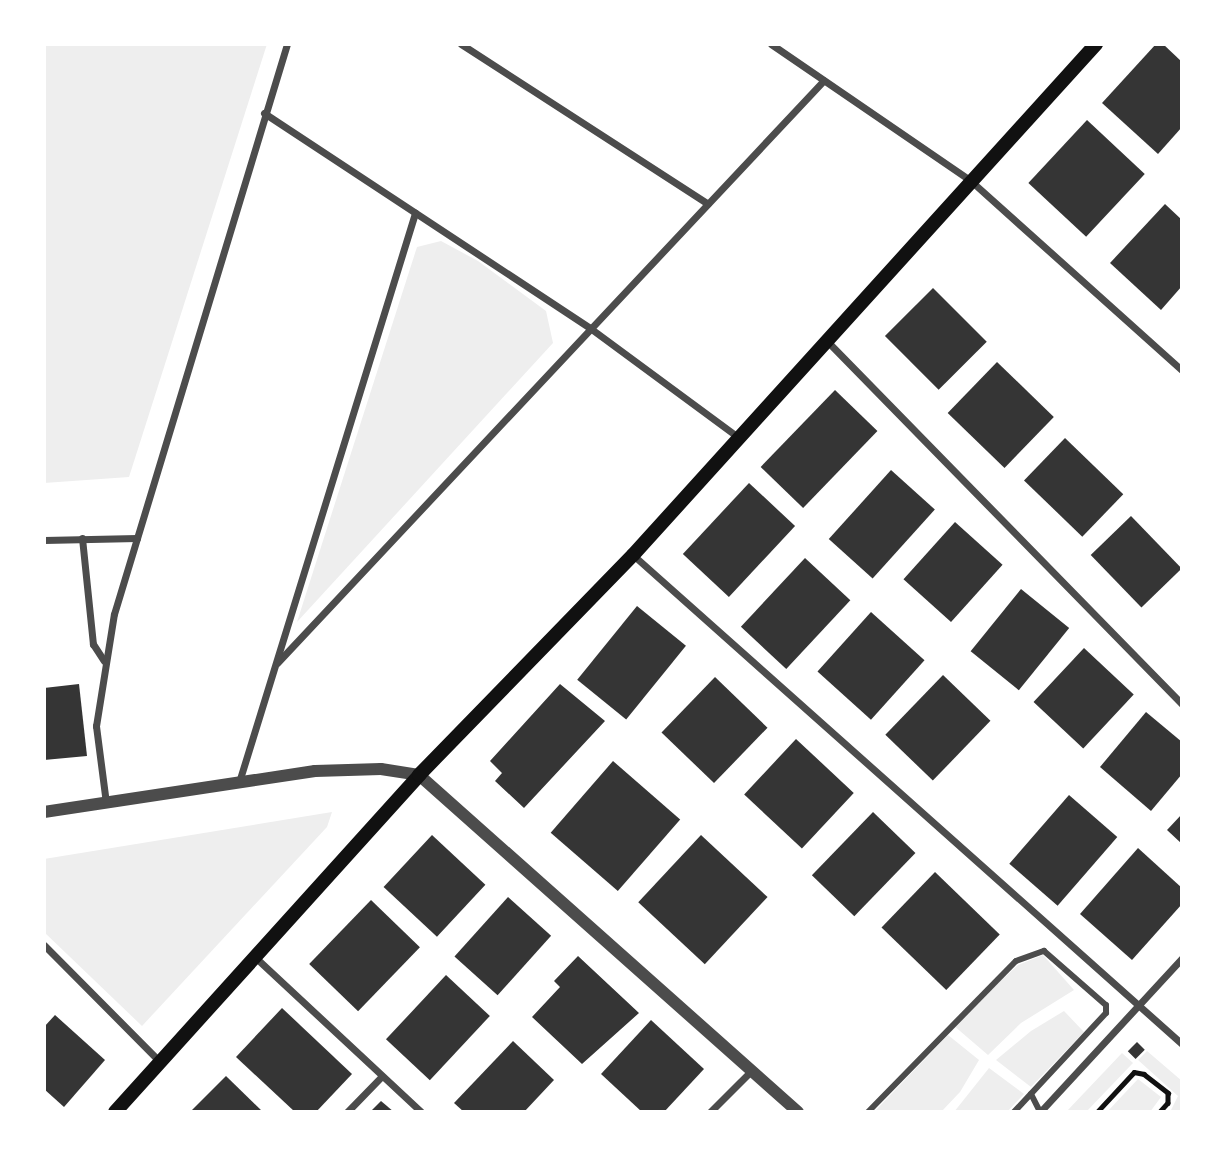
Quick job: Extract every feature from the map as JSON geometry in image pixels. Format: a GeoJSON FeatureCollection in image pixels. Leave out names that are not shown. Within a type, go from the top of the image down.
{"type":"FeatureCollection","features":[{"type":"Feature","properties":{"kind":"main road"},"geometry":{"type":"LineString","coordinates":[[115,1112],[419,775],[633,555],[1096,44]]}},
{"type":"Feature","properties":{"kind":"street"},"geometry":{"type":"LineString","coordinates":[[106,803],[96,726],[104,661],[137,538],[264,113],[288,44]]}},
{"type":"Feature","properties":{"kind":"street"},"geometry":{"type":"LineString","coordinates":[[461,44],[708,204]]}},
{"type":"Feature","properties":{"kind":"street"},"geometry":{"type":"LineString","coordinates":[[771,44],[971,181],[1182,370]]}},
{"type":"Feature","properties":{"kind":"street"},"geometry":{"type":"LineString","coordinates":[[277,663],[824,80]]}},
{"type":"Feature","properties":{"kind":"street"},"geometry":{"type":"LineString","coordinates":[[264,113],[590,328],[739,438]]}},
{"type":"Feature","properties":{"kind":"street"},"geometry":{"type":"LineString","coordinates":[[239,782],[415,213]]}},
{"type":"Feature","properties":{"kind":"street"},"geometry":{"type":"LineString","coordinates":[[827,341],[1182,704]]}},
{"type":"Feature","properties":{"kind":"street"},"geometry":{"type":"LineString","coordinates":[[82,538],[93,644],[104,661]]}},
{"type":"Feature","properties":{"kind":"street"},"geometry":{"type":"LineString","coordinates":[[44,540],[137,538]]}},
{"type":"Feature","properties":{"kind":"street"},"geometry":{"type":"LineString","coordinates":[[633,555],[1182,1044]]}},
{"type":"Feature","properties":{"kind":"street"},"geometry":{"type":"LineString","coordinates":[[44,812],[239,782],[353,769],[419,775],[798,1112]]}},
{"type":"Feature","properties":{"kind":"street"},"geometry":{"type":"LineString","coordinates":[[44,945],[159,1061]]}},
{"type":"Feature","properties":{"kind":"street"},"geometry":{"type":"LineString","coordinates":[[868,1112],[948,1026],[1016,961],[1039,951],[1048,953],[1106,1005],[1106,1013],[1014,1112]]}},
{"type":"Feature","properties":{"kind":"street"},"geometry":{"type":"LineString","coordinates":[[254,957],[421,1112]]}},
{"type":"Feature","properties":{"kind":"street"},"geometry":{"type":"LineString","coordinates":[[1031,1094],[1040,1112],[1182,958]]}},
{"type":"Feature","properties":{"kind":"street"},"geometry":{"type":"LineString","coordinates":[[710,1112],[751,1071]]}},
{"type":"Feature","properties":{"kind":"street"},"geometry":{"type":"LineString","coordinates":[[347,1112],[382,1076]]}},
{"type":"Feature","properties":{"kind":"path"},"geometry":{"type":"LineString","coordinates":[[1097,1112],[1134,1072],[1144,1074],[1168,1093],[1168,1103],[1160,1112]]}},
{"type":"Feature","properties":{"kind":"shaded area"},"geometry":{"type":"Polygon","coordinates":[[[44,44],[267,44],[129,477],[44,483],[44,44]]]}},
{"type":"Feature","properties":{"kind":"shaded area"},"geometry":{"type":"Polygon","coordinates":[[[441,241],[478,261],[546,311],[553,343],[297,622],[417,247],[441,241]]]}},
{"type":"Feature","properties":{"kind":"shaded area"},"geometry":{"type":"Polygon","coordinates":[[[332,812],[327,827],[142,1026],[44,932],[44,859],[332,812]]]}},
{"type":"Feature","properties":{"kind":"shaded area"},"geometry":{"type":"Polygon","coordinates":[[[1043,955],[1074,990],[1021,1023],[988,1055],[953,1025],[1018,965],[1043,955]]]}},
{"type":"Feature","properties":{"kind":"shaded area"},"geometry":{"type":"Polygon","coordinates":[[[1064,1011],[1084,1032],[1031,1087],[996,1060],[1031,1031],[1064,1011]]]}},
{"type":"Feature","properties":{"kind":"shaded area"},"geometry":{"type":"Polygon","coordinates":[[[948,1035],[979,1060],[960,1092],[941,1112],[874,1112],[948,1035]]]}},
{"type":"Feature","properties":{"kind":"shaded area"},"geometry":{"type":"Polygon","coordinates":[[[1147,1051],[1182,1081],[1182,1112],[1170,1112],[1178,1096],[1138,1060],[1147,1051]]]}},
{"type":"Feature","properties":{"kind":"shaded area"},"geometry":{"type":"Polygon","coordinates":[[[1122,1053],[1133,1063],[1086,1112],[1066,1112],[1122,1053]]]}},
{"type":"Feature","properties":{"kind":"shaded area"},"geometry":{"type":"Polygon","coordinates":[[[989,1068],[1024,1094],[1007,1112],[954,1112],[989,1068]]]}},
{"type":"Feature","properties":{"kind":"shaded area"},"geometry":{"type":"Polygon","coordinates":[[[1138,1079],[1161,1097],[1150,1112],[1107,1112],[1138,1079]]]}},
{"type":"Feature","properties":{"kind":"building"},"geometry":{"type":"Polygon","coordinates":[[[1156,44],[1163,44],[1182,62],[1182,127],[1158,154],[1102,103],[1156,44]]]}},
{"type":"Feature","properties":{"kind":"building"},"geometry":{"type":"Polygon","coordinates":[[[1087,120],[1145,174],[1086,237],[1028,183],[1087,120]]]}},
{"type":"Feature","properties":{"kind":"building"},"geometry":{"type":"Polygon","coordinates":[[[1165,204],[1182,220],[1182,286],[1161,310],[1110,263],[1165,204]]]}},
{"type":"Feature","properties":{"kind":"building"},"geometry":{"type":"Polygon","coordinates":[[[933,288],[987,342],[939,390],[885,336],[933,288]]]}},
{"type":"Feature","properties":{"kind":"building"},"geometry":{"type":"Polygon","coordinates":[[[997,362],[1054,417],[1005,468],[948,413],[997,362]]]}},
{"type":"Feature","properties":{"kind":"building"},"geometry":{"type":"Polygon","coordinates":[[[835,390],[877,431],[803,508],[761,467],[835,390]]]}},
{"type":"Feature","properties":{"kind":"building"},"geometry":{"type":"Polygon","coordinates":[[[1065,438],[1123,494],[1082,537],[1024,480],[1065,438]]]}},
{"type":"Feature","properties":{"kind":"building"},"geometry":{"type":"Polygon","coordinates":[[[891,470],[935,509],[873,579],[829,539],[891,470]]]}},
{"type":"Feature","properties":{"kind":"building"},"geometry":{"type":"Polygon","coordinates":[[[749,483],[795,526],[729,597],[683,554],[749,483]]]}},
{"type":"Feature","properties":{"kind":"building"},"geometry":{"type":"Polygon","coordinates":[[[1131,516],[1182,569],[1141,607],[1091,555],[1131,516]]]}},
{"type":"Feature","properties":{"kind":"building"},"geometry":{"type":"Polygon","coordinates":[[[955,522],[1003,565],[951,622],[903,579],[955,522]]]}},
{"type":"Feature","properties":{"kind":"building"},"geometry":{"type":"Polygon","coordinates":[[[805,558],[850,600],[786,669],[741,627],[805,558]]]}},
{"type":"Feature","properties":{"kind":"building"},"geometry":{"type":"Polygon","coordinates":[[[1021,589],[1069,628],[1019,690],[971,651],[1021,589]]]}},
{"type":"Feature","properties":{"kind":"building"},"geometry":{"type":"Polygon","coordinates":[[[637,606],[686,646],[626,719],[577,680],[637,606]]]}},
{"type":"Feature","properties":{"kind":"building"},"geometry":{"type":"Polygon","coordinates":[[[871,612],[925,660],[871,720],[817,671],[871,612]]]}},
{"type":"Feature","properties":{"kind":"building"},"geometry":{"type":"Polygon","coordinates":[[[1084,648],[1134,694],[1083,748],[1034,702],[1084,648]]]}},
{"type":"Feature","properties":{"kind":"building"},"geometry":{"type":"Polygon","coordinates":[[[943,675],[990,721],[933,781],[885,735],[943,675]]]}},
{"type":"Feature","properties":{"kind":"building"},"geometry":{"type":"Polygon","coordinates":[[[715,677],[768,728],[714,783],[662,732],[715,677]]]}},
{"type":"Feature","properties":{"kind":"building"},"geometry":{"type":"Polygon","coordinates":[[[79,684],[87,756],[44,760],[44,688],[79,684]]]}},
{"type":"Feature","properties":{"kind":"building"},"geometry":{"type":"Polygon","coordinates":[[[560,684],[605,721],[524,808],[495,781],[502,773],[490,761],[560,684]]]}},
{"type":"Feature","properties":{"kind":"building"},"geometry":{"type":"Polygon","coordinates":[[[1146,712],[1182,742],[1182,774],[1151,811],[1100,767],[1146,712]]]}},
{"type":"Feature","properties":{"kind":"building"},"geometry":{"type":"Polygon","coordinates":[[[796,739],[854,793],[802,848],[744,795],[796,739]]]}},
{"type":"Feature","properties":{"kind":"building"},"geometry":{"type":"Polygon","coordinates":[[[613,761],[680,819],[618,891],[551,833],[613,761]]]}},
{"type":"Feature","properties":{"kind":"building"},"geometry":{"type":"Polygon","coordinates":[[[1069,795],[1117,837],[1058,906],[1009,864],[1069,795]]]}},
{"type":"Feature","properties":{"kind":"building"},"geometry":{"type":"Polygon","coordinates":[[[873,812],[915,853],[854,916],[812,875],[873,812]]]}},
{"type":"Feature","properties":{"kind":"building"},"geometry":{"type":"Polygon","coordinates":[[[1182,814],[1182,844],[1167,830],[1182,814]]]}},
{"type":"Feature","properties":{"kind":"building"},"geometry":{"type":"Polygon","coordinates":[[[432,835],[485,885],[437,937],[384,887],[432,835]]]}},
{"type":"Feature","properties":{"kind":"building"},"geometry":{"type":"Polygon","coordinates":[[[701,835],[768,897],[705,964],[638,902],[701,835]]]}},
{"type":"Feature","properties":{"kind":"building"},"geometry":{"type":"Polygon","coordinates":[[[1138,848],[1182,888],[1182,904],[1132,960],[1080,914],[1138,848]]]}},
{"type":"Feature","properties":{"kind":"building"},"geometry":{"type":"Polygon","coordinates":[[[935,872],[1000,935],[946,990],[882,927],[935,872]]]}},
{"type":"Feature","properties":{"kind":"building"},"geometry":{"type":"Polygon","coordinates":[[[508,897],[551,936],[498,995],[454,956],[508,897]]]}},
{"type":"Feature","properties":{"kind":"building"},"geometry":{"type":"Polygon","coordinates":[[[371,900],[420,947],[358,1011],[309,964],[371,900]]]}},
{"type":"Feature","properties":{"kind":"building"},"geometry":{"type":"Polygon","coordinates":[[[578,956],[639,1013],[582,1064],[532,1017],[560,987],[554,981],[578,956]]]}},
{"type":"Feature","properties":{"kind":"building"},"geometry":{"type":"Polygon","coordinates":[[[446,975],[490,1016],[430,1080],[386,1039],[446,975]]]}},
{"type":"Feature","properties":{"kind":"building"},"geometry":{"type":"Polygon","coordinates":[[[282,1008],[352,1074],[316,1112],[295,1112],[236,1057],[282,1008]]]}},
{"type":"Feature","properties":{"kind":"building"},"geometry":{"type":"Polygon","coordinates":[[[55,1015],[105,1060],[64,1107],[44,1089],[44,1027],[55,1015]]]}},
{"type":"Feature","properties":{"kind":"building"},"geometry":{"type":"Polygon","coordinates":[[[651,1020],[704,1069],[664,1112],[642,1112],[601,1074],[651,1020]]]}},
{"type":"Feature","properties":{"kind":"building"},"geometry":{"type":"Polygon","coordinates":[[[513,1041],[554,1080],[524,1112],[464,1112],[454,1103],[513,1041]]]}},
{"type":"Feature","properties":{"kind":"building"},"geometry":{"type":"Polygon","coordinates":[[[1137,1042],[1145,1050],[1136,1059],[1128,1051],[1137,1042]]]}},
{"type":"Feature","properties":{"kind":"building"},"geometry":{"type":"Polygon","coordinates":[[[226,1076],[263,1112],[190,1112],[226,1076]]]}},
{"type":"Feature","properties":{"kind":"building"},"geometry":{"type":"Polygon","coordinates":[[[381,1101],[394,1112],[370,1112],[381,1101]]]}}]}
